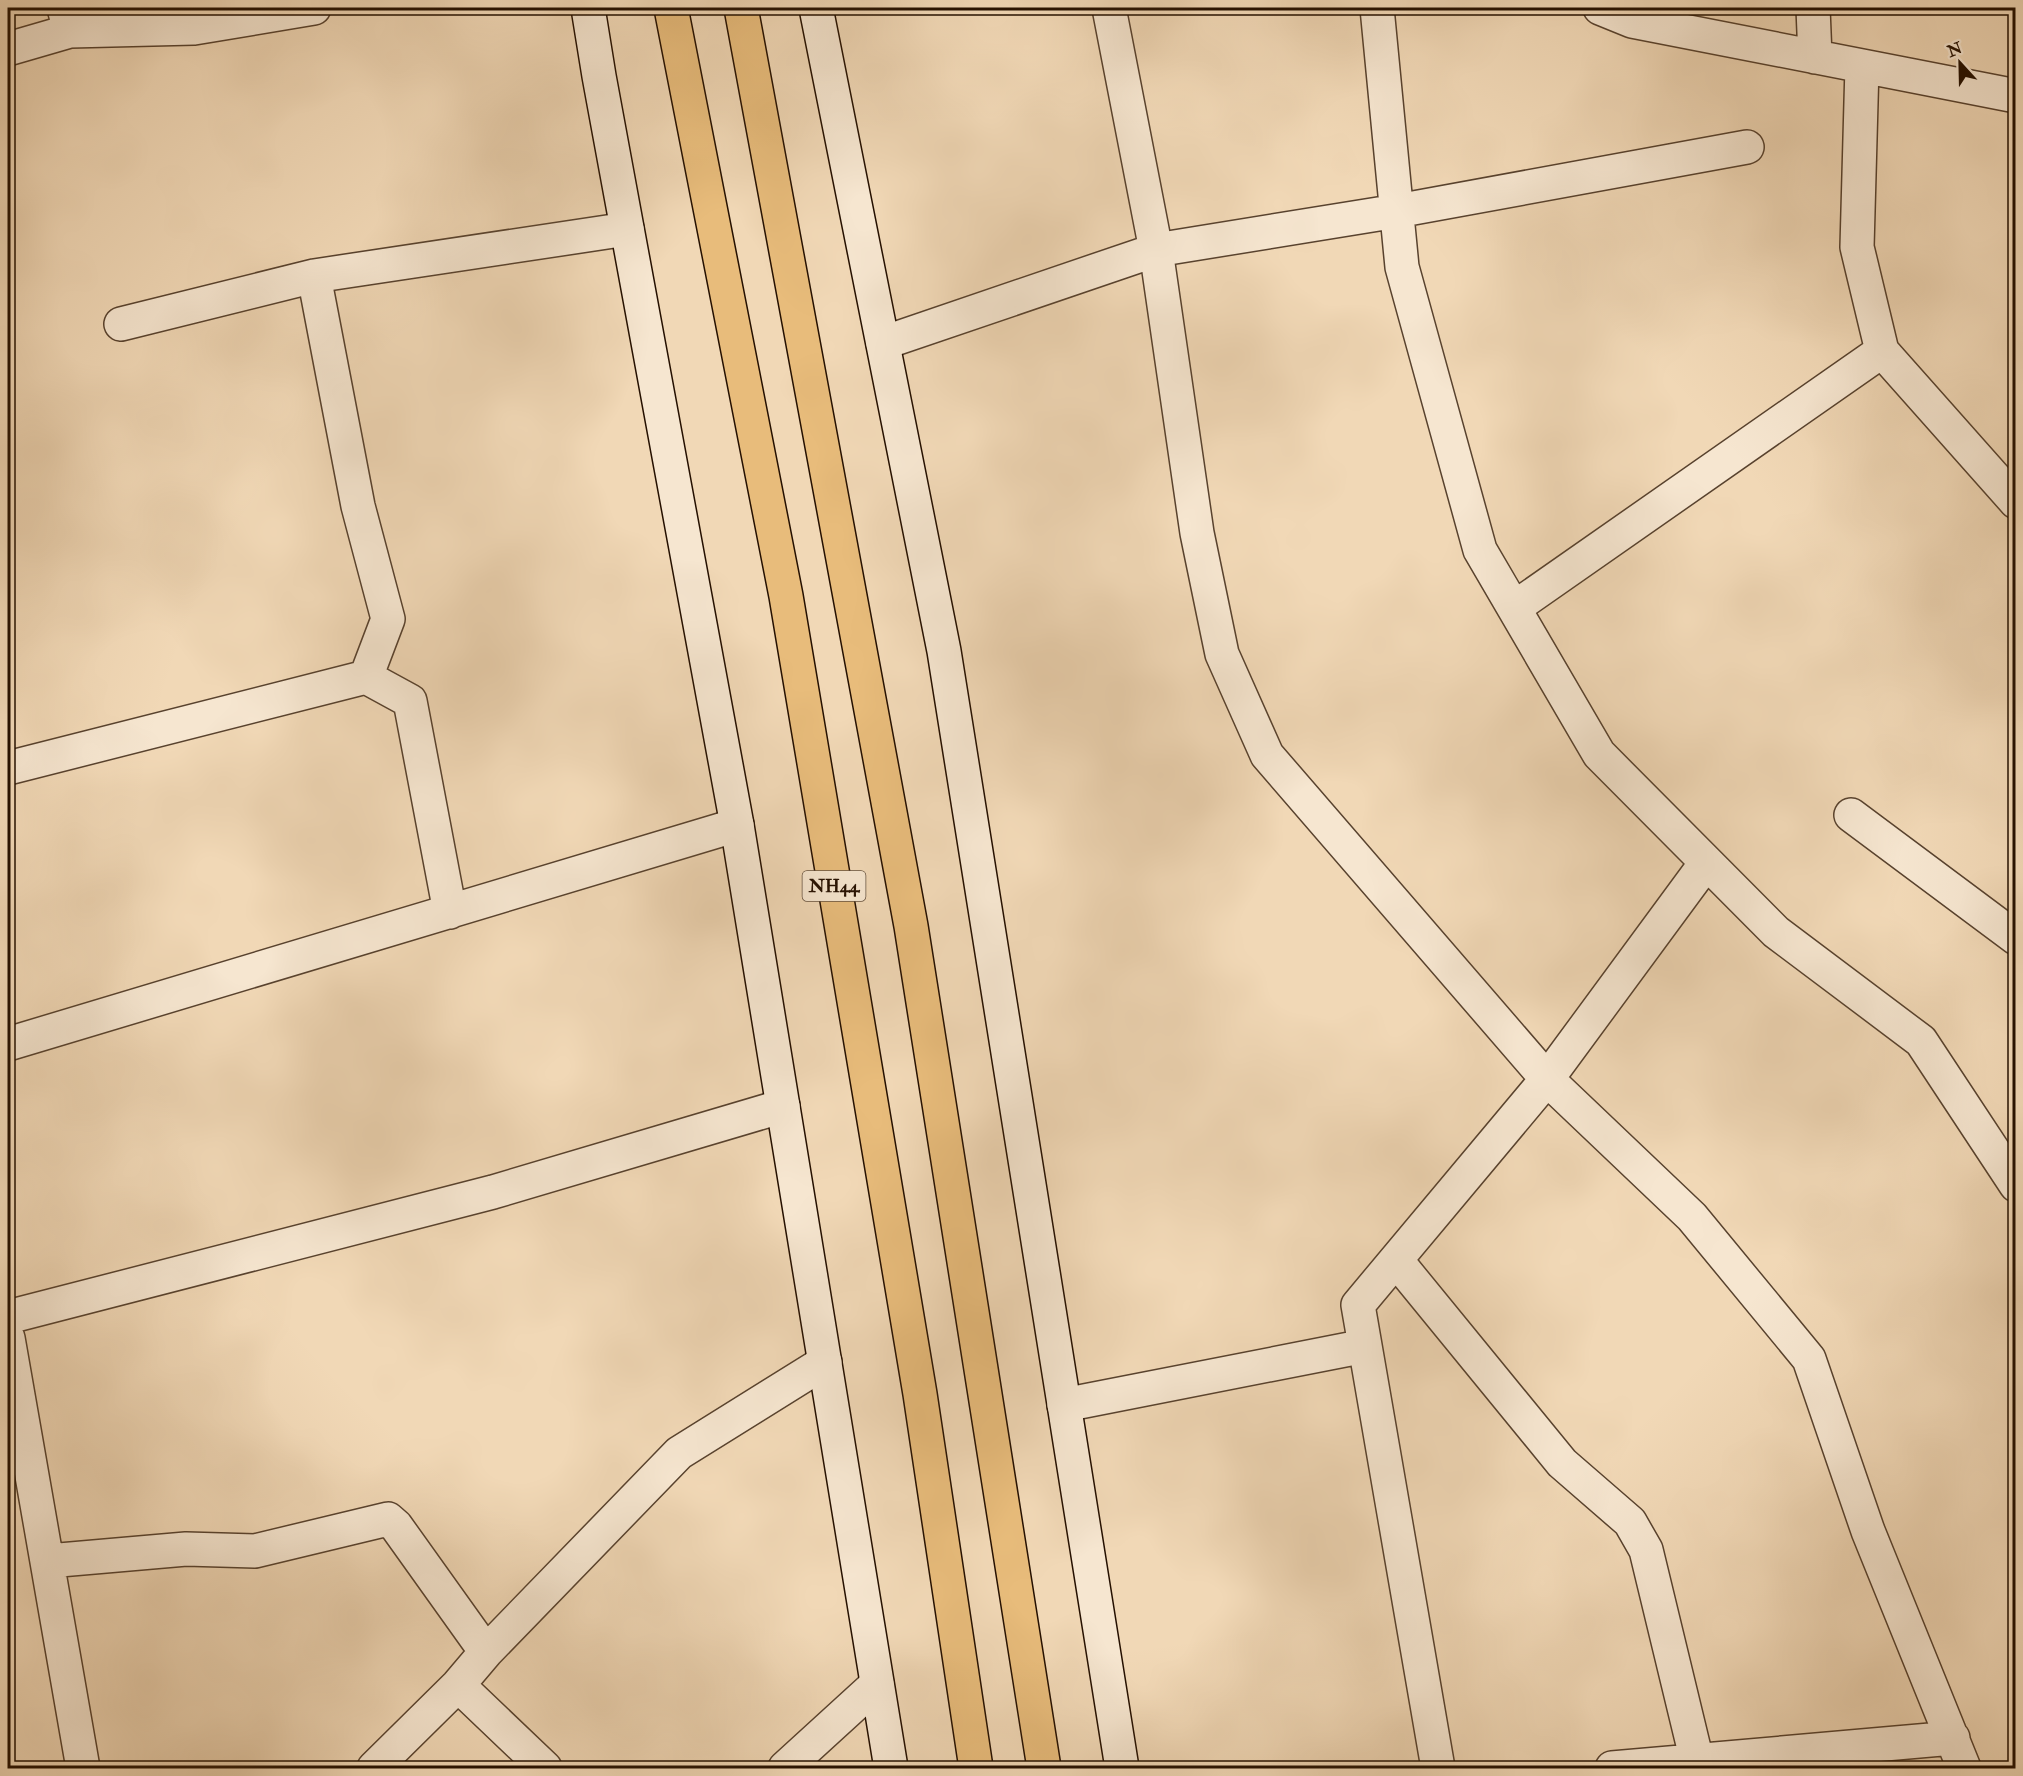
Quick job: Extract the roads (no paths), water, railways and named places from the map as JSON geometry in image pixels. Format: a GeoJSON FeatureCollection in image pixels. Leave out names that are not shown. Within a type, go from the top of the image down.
{"type":"FeatureCollection","features":[{"type":"Feature","properties":{"kind":"highway","name":"NH44"},"geometry":{"type":"LineString","coordinates":[[671,8],[786,596],[920,1394],[976,1768]]}},
{"type":"Feature","properties":{"kind":"highway"},"geometry":{"type":"LineString","coordinates":[[741,8],[911,926],[1044,1768]]}},
{"type":"Feature","properties":{"kind":"street"},"geometry":{"type":"LineString","coordinates":[[8,50],[67,19],[194,28],[314,8]]}},
{"type":"Feature","properties":{"kind":"street"},"geometry":{"type":"LineString","coordinates":[[588,8],[737,825],[891,1768]]}},
{"type":"Feature","properties":{"kind":"street"},"geometry":{"type":"LineString","coordinates":[[816,8],[944,651],[1122,1768]]}},
{"type":"Feature","properties":{"kind":"street"},"geometry":{"type":"LineString","coordinates":[[1109,8],[1156,250],[1197,533],[1222,654],[1267,755],[1547,1079],[1692,1216],[1809,1359],[1868,1531],[1964,1768]]}},
{"type":"Feature","properties":{"kind":"street"},"geometry":{"type":"LineString","coordinates":[[1377,8],[1402,267],[1480,550],[1599,754],[1776,932],[1921,1041],[2016,1185]]}},
{"type":"Feature","properties":{"kind":"street"},"geometry":{"type":"LineString","coordinates":[[1600,8],[1632,21],[2016,96]]}},
{"type":"Feature","properties":{"kind":"street"},"geometry":{"type":"LineString","coordinates":[[1813,8],[1815,57]]}},
{"type":"Feature","properties":{"kind":"street"},"geometry":{"type":"LineString","coordinates":[[1862,66],[1857,247],[1882,351],[2016,502]]}},
{"type":"Feature","properties":{"kind":"street"},"geometry":{"type":"LineString","coordinates":[[883,343],[1156,250],[1397,211],[1747,147]]}},
{"type":"Feature","properties":{"kind":"street"},"geometry":{"type":"LineString","coordinates":[[121,324],[314,276],[627,229]]}},
{"type":"Feature","properties":{"kind":"street"},"geometry":{"type":"LineString","coordinates":[[314,276],[358,506],[388,619],[366,677]]}},
{"type":"Feature","properties":{"kind":"street"},"geometry":{"type":"LineString","coordinates":[[1514,608],[1882,351]]}},
{"type":"Feature","properties":{"kind":"street"},"geometry":{"type":"LineString","coordinates":[[8,768],[366,677],[410,701],[450,912]]}},
{"type":"Feature","properties":{"kind":"street"},"geometry":{"type":"LineString","coordinates":[[1851,815],[2016,938]]}},
{"type":"Feature","properties":{"kind":"street"},"geometry":{"type":"LineString","coordinates":[[8,1044],[737,825]]}},
{"type":"Feature","properties":{"kind":"street"},"geometry":{"type":"LineString","coordinates":[[1438,1768],[1358,1305],[1547,1079],[1706,863]]}},
{"type":"Feature","properties":{"kind":"street"},"geometry":{"type":"LineString","coordinates":[[8,1317],[493,1192],[783,1106]]}},
{"type":"Feature","properties":{"kind":"street"},"geometry":{"type":"LineString","coordinates":[[1396,1260],[1562,1463],[1615,1507],[1640,1535],[1646,1550],[1696,1761]]}},
{"type":"Feature","properties":{"kind":"street"},"geometry":{"type":"LineString","coordinates":[[8,1338],[83,1768]]}},
{"type":"Feature","properties":{"kind":"street"},"geometry":{"type":"LineString","coordinates":[[1064,1405],[1365,1346]]}},
{"type":"Feature","properties":{"kind":"street"},"geometry":{"type":"LineString","coordinates":[[374,1768],[458,1685],[486,1652],[679,1453],[825,1362]]}},
{"type":"Feature","properties":{"kind":"street"},"geometry":{"type":"LineString","coordinates":[[48,1561],[186,1550],[255,1551],[375,1520],[388,1519],[396,1526],[486,1652]]}},
{"type":"Feature","properties":{"kind":"street"},"geometry":{"type":"LineString","coordinates":[[785,1768],[877,1684]]}},
{"type":"Feature","properties":{"kind":"street"},"geometry":{"type":"LineString","coordinates":[[458,1685],[545,1768]]}},
{"type":"Feature","properties":{"kind":"street"},"geometry":{"type":"LineString","coordinates":[[1612,1768],[1953,1738]]}}]}
